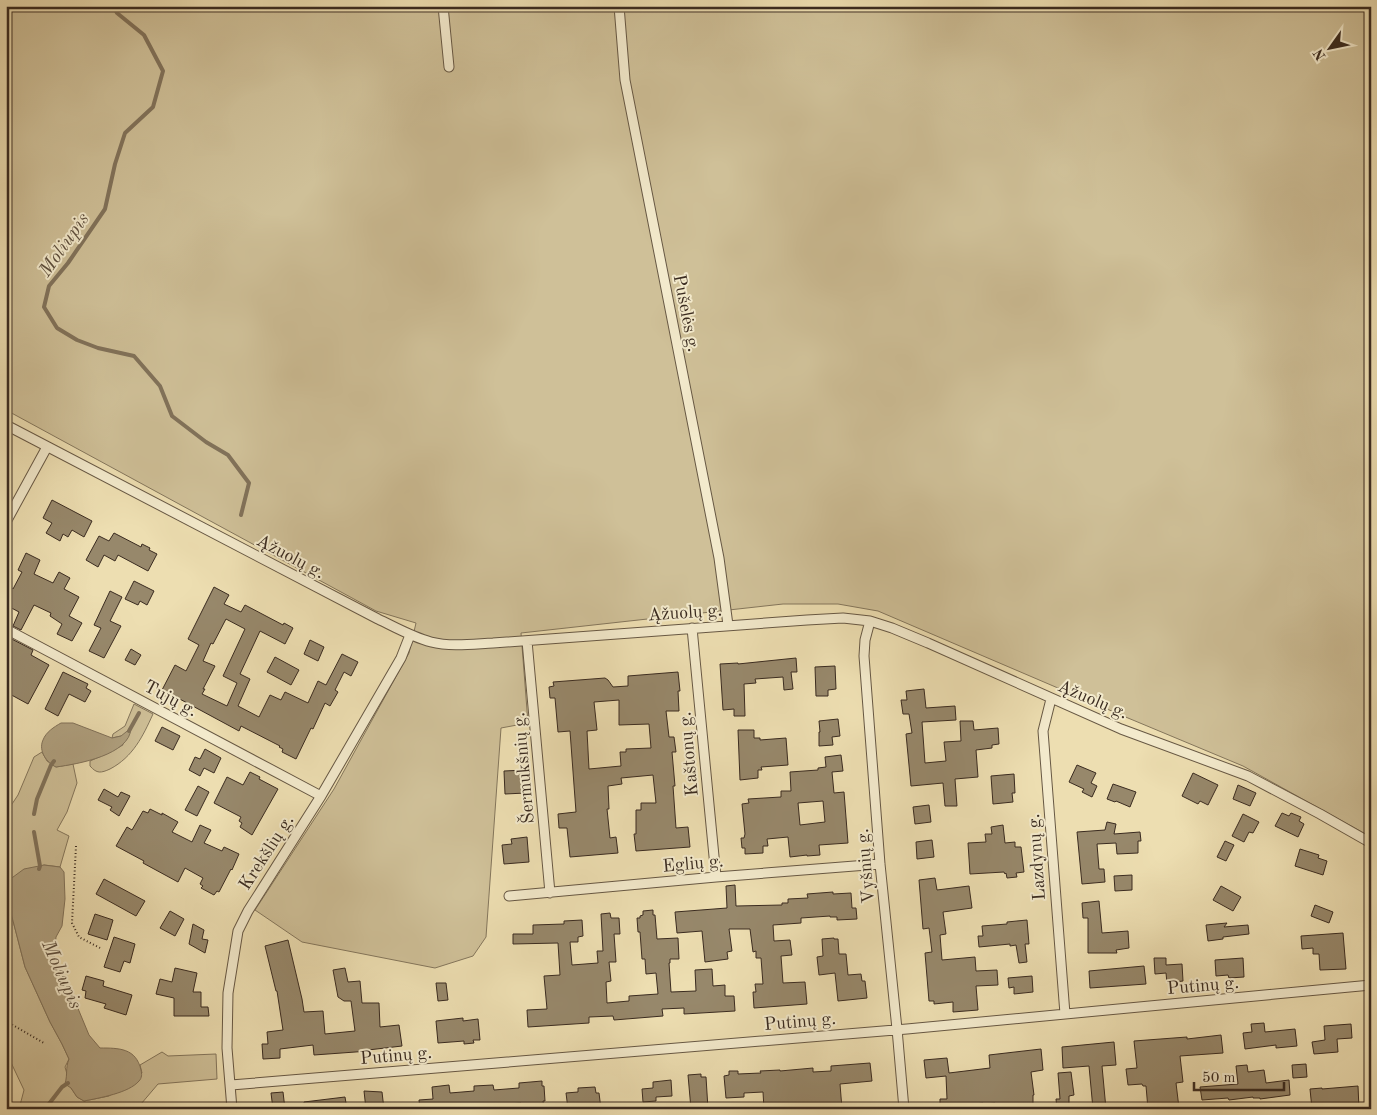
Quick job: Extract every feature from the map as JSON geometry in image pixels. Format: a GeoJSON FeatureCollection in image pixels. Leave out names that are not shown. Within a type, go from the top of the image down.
{"type":"FeatureCollection","features":[{"type":"Feature","properties":{"kind":"street"},"geometry":{"type":"LineString","coordinates":[[443,6],[449,68]]}},
{"type":"Feature","properties":{"kind":"street","name":"Pušelės g."},"geometry":{"type":"LineString","coordinates":[[619,6],[625,80],[719,558],[728,626]]}},
{"type":"Feature","properties":{"kind":"street","name":"Ąžuolų g."},"geometry":{"type":"LineString","coordinates":[[6,425],[378,619],[410,635],[432,642],[451,644],[527,641],[816,619],[843,618],[870,621],[928,643],[1121,729],[1248,776],[1371,843]]}},
{"type":"Feature","properties":{"kind":"street"},"geometry":{"type":"LineString","coordinates":[[6,522],[47,447]]}},
{"type":"Feature","properties":{"kind":"street","name":"Vyšnių g."},"geometry":{"type":"LineString","coordinates":[[870,621],[865,640],[864,656],[880,864],[898,1029],[904,1109]]}},
{"type":"Feature","properties":{"kind":"street","name":"Kaštonų g."},"geometry":{"type":"LineString","coordinates":[[692,628],[716,877]]}},
{"type":"Feature","properties":{"kind":"street","name":"Tujų g."},"geometry":{"type":"LineString","coordinates":[[6,629],[321,796]]}},
{"type":"Feature","properties":{"kind":"street","name":"Krekšlių g."},"geometry":{"type":"LineString","coordinates":[[232,1109],[227,1048],[228,993],[238,931],[248,911],[321,796],[401,658],[410,635]]}},
{"type":"Feature","properties":{"kind":"street","name":"Šermukšnių g."},"geometry":{"type":"LineString","coordinates":[[527,641],[550,893]]}},
{"type":"Feature","properties":{"kind":"street","name":"Lazdynų g."},"geometry":{"type":"LineString","coordinates":[[1051,699],[1042,731],[1065,1014]]}},
{"type":"Feature","properties":{"kind":"street","name":"Eglių g."},"geometry":{"type":"LineString","coordinates":[[509,896],[880,864]]}},
{"type":"Feature","properties":{"kind":"street","name":"Putinų g."},"geometry":{"type":"LineString","coordinates":[[231,1085],[898,1029],[1371,985]]}},
{"type":"Feature","properties":{"kind":"path"},"geometry":{"type":"LineString","coordinates":[[76,846],[72,923],[79,937],[102,949]]}},
{"type":"Feature","properties":{"kind":"path"},"geometry":{"type":"LineString","coordinates":[[6,1021],[44,1043]]}},
{"type":"Feature","properties":{"kind":"shaded area"},"geometry":{"type":"Polygon","coordinates":[[[6,6],[1371,6],[1371,837],[1243,766],[878,611],[838,604],[783,604],[521,633],[528,723],[501,728],[486,937],[473,956],[435,968],[302,942],[255,910],[334,789],[409,653],[416,623],[376,611],[6,410],[6,6]]]}},
{"type":"Feature","properties":{"kind":"shaded area"},"geometry":{"type":"Polygon","coordinates":[[[134,704],[153,714],[141,738],[131,752],[118,764],[104,771],[99,772],[95,770],[90,766],[90,761],[123,745],[121,736],[112,738],[113,734],[125,726],[134,704]]]}},
{"type":"Feature","properties":{"kind":"shaded area"},"geometry":{"type":"Polygon","coordinates":[[[61,723],[73,723],[112,738],[121,736],[131,728],[128,737],[122,745],[113,751],[89,760],[56,767],[49,763],[44,756],[42,744],[48,732],[61,723]]]}},
{"type":"Feature","properties":{"kind":"shaded area"},"geometry":{"type":"Polygon","coordinates":[[[42,752],[47,761],[56,767],[73,764],[77,783],[67,812],[57,830],[69,836],[60,867],[44,865],[9,880],[6,885],[6,813],[18,795],[34,757],[42,752]]]}},
{"type":"Feature","properties":{"kind":"shaded area"},"geometry":{"type":"Polygon","coordinates":[[[44,865],[60,867],[64,872],[65,899],[62,926],[56,937],[54,961],[72,994],[89,1035],[100,1048],[114,1048],[131,1053],[139,1063],[142,1074],[141,1079],[128,1089],[84,1101],[77,1097],[71,1088],[65,1084],[69,1059],[25,967],[12,917],[6,903],[6,885],[9,880],[24,869],[44,865]]]}},
{"type":"Feature","properties":{"kind":"shaded area"},"geometry":{"type":"Polygon","coordinates":[[[6,903],[12,917],[25,967],[69,1059],[65,1067],[71,1088],[77,1097],[84,1101],[109,1096],[142,1073],[140,1065],[162,1052],[168,1056],[216,1054],[217,1079],[158,1084],[141,1104],[127,1109],[19,1109],[24,1090],[6,1052],[6,903]]]}},
{"type":"Feature","properties":{"kind":"building"},"geometry":{"type":"Polygon","coordinates":[[[52,500],[92,521],[84,537],[72,530],[68,537],[63,534],[60,541],[46,533],[52,523],[43,518],[52,500]]]}},
{"type":"Feature","properties":{"kind":"building"},"geometry":{"type":"Polygon","coordinates":[[[114,533],[141,547],[142,544],[157,554],[148,571],[118,555],[115,561],[104,555],[98,567],[86,560],[99,536],[109,541],[114,533]]]}},
{"type":"Feature","properties":{"kind":"building"},"geometry":{"type":"Polygon","coordinates":[[[26,553],[40,560],[34,574],[53,583],[59,572],[70,578],[64,589],[79,597],[69,616],[82,623],[72,641],[57,634],[62,624],[50,616],[51,613],[34,605],[21,630],[13,626],[19,612],[6,605],[6,594],[10,587],[13,589],[22,572],[18,570],[26,553]]]}},
{"type":"Feature","properties":{"kind":"building"},"geometry":{"type":"Polygon","coordinates":[[[134,581],[154,591],[147,605],[140,601],[138,605],[125,599],[134,581]]]}},
{"type":"Feature","properties":{"kind":"building"},"geometry":{"type":"Polygon","coordinates":[[[214,587],[229,595],[224,604],[241,612],[245,605],[283,625],[284,623],[293,628],[285,644],[260,631],[240,674],[250,679],[238,706],[259,717],[270,695],[281,700],[285,692],[308,703],[318,681],[326,685],[342,654],[358,662],[351,676],[344,672],[335,690],[338,692],[330,706],[325,703],[296,759],[282,752],[283,749],[280,746],[241,726],[239,731],[176,697],[174,701],[164,696],[166,692],[162,690],[175,665],[186,671],[199,645],[188,639],[214,587]],[[226,619],[213,644],[211,643],[203,661],[215,666],[202,694],[227,706],[237,683],[223,676],[245,629],[226,619]]]}},
{"type":"Feature","properties":{"kind":"building"},"geometry":{"type":"Polygon","coordinates":[[[110,591],[122,597],[110,621],[121,626],[104,658],[89,651],[101,628],[94,625],[110,591]]]}},
{"type":"Feature","properties":{"kind":"building"},"geometry":{"type":"Polygon","coordinates":[[[6,636],[33,650],[31,655],[49,665],[28,704],[6,692],[6,636]]]}},
{"type":"Feature","properties":{"kind":"building"},"geometry":{"type":"Polygon","coordinates":[[[310,640],[324,647],[318,661],[304,654],[310,640]]]}},
{"type":"Feature","properties":{"kind":"building"},"geometry":{"type":"Polygon","coordinates":[[[131,649],[141,655],[135,665],[125,660],[131,649]]]}},
{"type":"Feature","properties":{"kind":"building"},"geometry":{"type":"Polygon","coordinates":[[[275,657],[299,670],[291,685],[267,672],[275,657]]]}},
{"type":"Feature","properties":{"kind":"building"},"geometry":{"type":"Polygon","coordinates":[[[796,658],[797,672],[791,672],[793,689],[784,690],[783,677],[755,679],[756,683],[744,684],[745,716],[734,716],[734,709],[723,710],[720,664],[796,658]]]}},
{"type":"Feature","properties":{"kind":"building"},"geometry":{"type":"Polygon","coordinates":[[[835,666],[836,689],[828,690],[828,696],[816,696],[815,667],[835,666]]]}},
{"type":"Feature","properties":{"kind":"building"},"geometry":{"type":"Polygon","coordinates":[[[63,672],[88,684],[86,688],[91,691],[85,702],[69,694],[58,716],[45,709],[63,672]]]}},
{"type":"Feature","properties":{"kind":"building"},"geometry":{"type":"Polygon","coordinates":[[[678,672],[680,691],[678,691],[679,711],[666,711],[669,737],[674,737],[676,752],[672,752],[676,828],[688,827],[690,847],[636,851],[634,834],[636,834],[636,810],[641,810],[641,803],[656,803],[653,775],[621,778],[622,784],[608,786],[609,809],[607,809],[610,838],[616,837],[618,853],[570,857],[567,828],[559,828],[558,814],[576,812],[570,731],[558,732],[555,698],[550,698],[549,687],[554,686],[553,682],[605,678],[613,687],[628,686],[628,676],[678,672]],[[619,700],[594,702],[597,730],[587,731],[589,769],[621,766],[620,752],[626,752],[626,749],[651,748],[649,724],[619,725],[619,700]]]}},
{"type":"Feature","properties":{"kind":"building"},"geometry":{"type":"Polygon","coordinates":[[[924,689],[926,708],[955,706],[956,720],[922,722],[925,763],[946,761],[944,742],[961,741],[960,721],[973,721],[974,730],[998,728],[999,744],[992,745],[992,748],[976,750],[978,777],[955,779],[957,806],[945,806],[943,783],[911,786],[906,734],[912,733],[909,714],[903,714],[901,700],[907,700],[906,691],[924,689]]]}},
{"type":"Feature","properties":{"kind":"building"},"geometry":{"type":"Polygon","coordinates":[[[838,719],[840,736],[832,737],[833,745],[819,746],[819,721],[838,719]]]}},
{"type":"Feature","properties":{"kind":"building"},"geometry":{"type":"Polygon","coordinates":[[[162,727],[180,736],[173,750],[155,741],[162,727]]]}},
{"type":"Feature","properties":{"kind":"building"},"geometry":{"type":"Polygon","coordinates":[[[738,730],[754,730],[754,738],[760,738],[760,740],[786,738],[788,765],[761,767],[762,770],[758,770],[758,778],[740,780],[738,730]]]}},
{"type":"Feature","properties":{"kind":"building"},"geometry":{"type":"Polygon","coordinates":[[[205,749],[221,758],[214,773],[204,768],[200,776],[189,770],[195,757],[200,759],[205,749]]]}},
{"type":"Feature","properties":{"kind":"building"},"geometry":{"type":"Polygon","coordinates":[[[841,755],[843,771],[832,772],[834,793],[844,792],[848,843],[819,845],[820,855],[790,857],[788,837],[767,839],[768,846],[763,846],[763,853],[745,854],[741,838],[744,838],[745,834],[742,804],[749,803],[748,799],[781,797],[781,791],[791,791],[790,772],[818,770],[818,768],[826,767],[825,757],[841,755]],[[823,801],[798,803],[800,825],[825,822],[823,801]]]}},
{"type":"Feature","properties":{"kind":"building"},"geometry":{"type":"Polygon","coordinates":[[[1077,765],[1096,773],[1091,783],[1097,786],[1092,797],[1082,792],[1084,789],[1069,782],[1077,765]]]}},
{"type":"Feature","properties":{"kind":"building"},"geometry":{"type":"Polygon","coordinates":[[[525,770],[526,793],[505,794],[504,771],[525,770]]]}},
{"type":"Feature","properties":{"kind":"building"},"geometry":{"type":"Polygon","coordinates":[[[250,772],[278,789],[252,835],[240,827],[242,823],[239,821],[241,817],[214,803],[227,777],[243,785],[250,772]]]}},
{"type":"Feature","properties":{"kind":"building"},"geometry":{"type":"Polygon","coordinates":[[[1193,773],[1218,785],[1208,805],[1200,801],[1198,804],[1182,796],[1193,773]]]}},
{"type":"Feature","properties":{"kind":"building"},"geometry":{"type":"Polygon","coordinates":[[[1014,774],[1015,793],[1012,793],[1013,802],[993,804],[991,776],[1014,774]]]}},
{"type":"Feature","properties":{"kind":"building"},"geometry":{"type":"Polygon","coordinates":[[[1113,784],[1136,792],[1130,807],[1107,799],[1113,784]]]}},
{"type":"Feature","properties":{"kind":"building"},"geometry":{"type":"Polygon","coordinates":[[[1238,785],[1256,793],[1250,806],[1233,799],[1238,785]]]}},
{"type":"Feature","properties":{"kind":"building"},"geometry":{"type":"Polygon","coordinates":[[[198,786],[209,792],[197,816],[185,810],[198,786]]]}},
{"type":"Feature","properties":{"kind":"building"},"geometry":{"type":"Polygon","coordinates":[[[104,789],[118,797],[121,792],[130,796],[119,816],[110,810],[112,807],[98,800],[104,789]]]}},
{"type":"Feature","properties":{"kind":"building"},"geometry":{"type":"Polygon","coordinates":[[[929,805],[931,822],[915,824],[913,807],[929,805]]]}},
{"type":"Feature","properties":{"kind":"building"},"geometry":{"type":"Polygon","coordinates":[[[150,809],[178,822],[172,832],[192,842],[200,825],[211,830],[204,843],[222,851],[224,847],[239,854],[219,892],[217,891],[214,895],[201,888],[203,886],[200,884],[203,878],[185,868],[178,882],[116,846],[127,827],[132,830],[143,811],[148,813],[150,809]]]}},
{"type":"Feature","properties":{"kind":"building"},"geometry":{"type":"Polygon","coordinates":[[[1282,813],[1289,816],[1291,813],[1301,817],[1299,821],[1304,824],[1298,837],[1275,826],[1282,813]]]}},
{"type":"Feature","properties":{"kind":"building"},"geometry":{"type":"Polygon","coordinates":[[[1243,814],[1259,822],[1253,833],[1249,832],[1244,842],[1232,836],[1243,814]]]}},
{"type":"Feature","properties":{"kind":"building"},"geometry":{"type":"Polygon","coordinates":[[[1107,822],[1116,824],[1114,834],[1140,832],[1141,841],[1138,841],[1138,853],[1117,854],[1116,843],[1097,844],[1099,869],[1104,869],[1105,882],[1082,884],[1077,832],[1105,830],[1107,822]]]}},
{"type":"Feature","properties":{"kind":"building"},"geometry":{"type":"Polygon","coordinates":[[[1003,825],[1005,843],[1015,842],[1015,847],[1021,847],[1024,872],[1016,873],[1017,877],[1007,878],[1004,872],[970,874],[968,843],[986,842],[985,834],[992,834],[991,827],[1003,825]]]}},
{"type":"Feature","properties":{"kind":"building"},"geometry":{"type":"Polygon","coordinates":[[[527,837],[529,862],[504,864],[502,845],[512,844],[511,839],[527,837]]]}},
{"type":"Feature","properties":{"kind":"building"},"geometry":{"type":"Polygon","coordinates":[[[932,840],[934,857],[917,859],[916,842],[932,840]]]}},
{"type":"Feature","properties":{"kind":"building"},"geometry":{"type":"Polygon","coordinates":[[[1225,841],[1234,845],[1226,861],[1217,857],[1225,841]]]}},
{"type":"Feature","properties":{"kind":"building"},"geometry":{"type":"Polygon","coordinates":[[[1300,849],[1319,855],[1318,858],[1327,861],[1323,875],[1295,866],[1300,849]]]}},
{"type":"Feature","properties":{"kind":"building"},"geometry":{"type":"Polygon","coordinates":[[[1132,875],[1132,890],[1115,891],[1114,876],[1132,875]]]}},
{"type":"Feature","properties":{"kind":"building"},"geometry":{"type":"Polygon","coordinates":[[[935,878],[937,890],[969,886],[972,908],[943,912],[946,934],[940,935],[942,960],[975,957],[976,971],[997,970],[998,985],[976,986],[978,1010],[953,1012],[953,1002],[934,1004],[934,1001],[929,1001],[925,953],[932,952],[929,928],[923,929],[919,880],[935,878]]]}},
{"type":"Feature","properties":{"kind":"building"},"geometry":{"type":"Polygon","coordinates":[[[104,879],[145,901],[136,916],[96,894],[104,879]]]}},
{"type":"Feature","properties":{"kind":"building"},"geometry":{"type":"Polygon","coordinates":[[[735,885],[736,906],[782,905],[782,903],[788,903],[788,899],[808,898],[807,894],[851,893],[852,908],[856,908],[857,919],[837,920],[837,917],[830,916],[801,918],[801,923],[773,925],[774,941],[790,940],[792,955],[781,956],[783,983],[805,982],[807,1004],[754,1008],[753,992],[756,992],[755,984],[763,984],[761,958],[756,958],[756,951],[753,952],[750,929],[729,929],[732,951],[727,952],[728,959],[705,962],[702,931],[677,933],[675,912],[727,908],[726,886],[735,885]]]}},
{"type":"Feature","properties":{"kind":"building"},"geometry":{"type":"Polygon","coordinates":[[[1221,886],[1241,897],[1233,911],[1213,900],[1221,886]]]}},
{"type":"Feature","properties":{"kind":"building"},"geometry":{"type":"Polygon","coordinates":[[[1099,901],[1102,933],[1128,931],[1129,948],[1116,950],[1117,953],[1088,953],[1088,918],[1083,918],[1082,903],[1099,901]]]}},
{"type":"Feature","properties":{"kind":"building"},"geometry":{"type":"Polygon","coordinates":[[[1315,905],[1333,912],[1329,923],[1311,916],[1315,905]]]}},
{"type":"Feature","properties":{"kind":"building"},"geometry":{"type":"Polygon","coordinates":[[[653,910],[657,939],[678,938],[679,959],[670,959],[669,963],[671,992],[696,991],[695,970],[712,969],[713,986],[725,985],[725,996],[734,996],[735,1011],[684,1014],[684,1008],[662,1009],[663,1016],[614,1020],[613,1016],[589,1017],[589,1023],[528,1027],[527,1010],[547,1009],[544,976],[560,975],[558,943],[513,944],[513,934],[533,934],[533,925],[564,924],[564,921],[582,920],[583,936],[578,937],[578,942],[570,942],[572,965],[598,963],[597,951],[603,951],[601,914],[610,913],[611,918],[619,918],[620,934],[614,934],[616,962],[609,962],[611,981],[606,982],[607,1003],[629,1001],[629,996],[658,994],[656,973],[646,974],[645,959],[642,959],[637,918],[643,915],[643,911],[653,910]]]}},
{"type":"Feature","properties":{"kind":"building"},"geometry":{"type":"Polygon","coordinates":[[[170,911],[184,919],[175,936],[160,928],[170,911]]]}},
{"type":"Feature","properties":{"kind":"building"},"geometry":{"type":"Polygon","coordinates":[[[95,914],[113,920],[107,940],[88,934],[95,914]]]}},
{"type":"Feature","properties":{"kind":"building"},"geometry":{"type":"Polygon","coordinates":[[[1027,920],[1029,944],[1025,944],[1027,962],[1019,963],[1016,945],[979,947],[978,936],[983,936],[982,926],[1027,920]]]}},
{"type":"Feature","properties":{"kind":"building"},"geometry":{"type":"Polygon","coordinates":[[[1227,923],[1224,927],[1248,925],[1249,934],[1208,941],[1206,925],[1227,923]]]}},
{"type":"Feature","properties":{"kind":"building"},"geometry":{"type":"Polygon","coordinates":[[[193,924],[204,930],[202,939],[208,940],[205,953],[189,944],[193,924]]]}},
{"type":"Feature","properties":{"kind":"building"},"geometry":{"type":"Polygon","coordinates":[[[1343,933],[1346,969],[1320,970],[1319,954],[1313,954],[1313,948],[1302,949],[1301,936],[1343,933]]]}},
{"type":"Feature","properties":{"kind":"building"},"geometry":{"type":"Polygon","coordinates":[[[114,937],[135,944],[130,963],[124,961],[120,972],[104,967],[114,937]]]}},
{"type":"Feature","properties":{"kind":"building"},"geometry":{"type":"Polygon","coordinates":[[[822,939],[838,939],[839,954],[846,954],[848,975],[861,974],[862,981],[865,981],[867,998],[838,1001],[835,973],[819,975],[817,957],[823,956],[822,939]]]}},
{"type":"Feature","properties":{"kind":"building"},"geometry":{"type":"Polygon","coordinates":[[[288,940],[304,1012],[323,1011],[325,1034],[355,1031],[351,1001],[344,1001],[338,997],[333,970],[345,968],[348,982],[360,981],[362,1003],[379,1003],[380,1027],[399,1025],[402,1046],[369,1051],[314,1055],[313,1045],[280,1049],[280,1058],[263,1059],[262,1044],[268,1044],[267,1032],[283,1030],[277,991],[265,946],[288,940]]]}},
{"type":"Feature","properties":{"kind":"building"},"geometry":{"type":"Polygon","coordinates":[[[1154,958],[1166,958],[1166,965],[1182,964],[1183,981],[1167,983],[1166,973],[1155,974],[1154,958]]]}},
{"type":"Feature","properties":{"kind":"building"},"geometry":{"type":"Polygon","coordinates":[[[1243,958],[1244,977],[1229,978],[1228,975],[1216,976],[1215,960],[1243,958]]]}},
{"type":"Feature","properties":{"kind":"building"},"geometry":{"type":"Polygon","coordinates":[[[1144,966],[1146,984],[1090,988],[1089,971],[1144,966]]]}},
{"type":"Feature","properties":{"kind":"building"},"geometry":{"type":"Polygon","coordinates":[[[175,968],[197,973],[193,992],[201,992],[201,1007],[208,1007],[209,1016],[174,1016],[174,998],[156,994],[160,979],[172,982],[175,968]]]}},
{"type":"Feature","properties":{"kind":"building"},"geometry":{"type":"Polygon","coordinates":[[[86,976],[104,981],[103,986],[132,995],[126,1015],[104,1008],[106,1004],[85,998],[86,991],[82,990],[86,976]]]}},
{"type":"Feature","properties":{"kind":"building"},"geometry":{"type":"Polygon","coordinates":[[[1032,976],[1033,992],[1014,994],[1014,987],[1009,988],[1008,978],[1032,976]]]}},
{"type":"Feature","properties":{"kind":"building"},"geometry":{"type":"Polygon","coordinates":[[[436,983],[446,983],[448,1000],[438,1001],[436,983]]]}},
{"type":"Feature","properties":{"kind":"building"},"geometry":{"type":"Polygon","coordinates":[[[463,1018],[463,1021],[478,1019],[480,1040],[473,1040],[474,1043],[464,1044],[464,1041],[438,1043],[436,1021],[463,1018]]]}},
{"type":"Feature","properties":{"kind":"building"},"geometry":{"type":"Polygon","coordinates":[[[1264,1023],[1265,1032],[1295,1029],[1297,1046],[1276,1048],[1276,1045],[1245,1049],[1243,1033],[1252,1032],[1251,1024],[1264,1023]]]}},
{"type":"Feature","properties":{"kind":"building"},"geometry":{"type":"Polygon","coordinates":[[[1351,1024],[1352,1038],[1337,1039],[1338,1052],[1314,1054],[1312,1042],[1325,1040],[1324,1026],[1351,1024]]]}},
{"type":"Feature","properties":{"kind":"building"},"geometry":{"type":"Polygon","coordinates":[[[1221,1035],[1223,1053],[1180,1056],[1183,1082],[1176,1083],[1179,1108],[1148,1109],[1146,1086],[1142,1084],[1128,1085],[1126,1069],[1137,1068],[1134,1041],[1187,1037],[1187,1039],[1221,1035]]]}},
{"type":"Feature","properties":{"kind":"building"},"geometry":{"type":"Polygon","coordinates":[[[1114,1042],[1116,1065],[1102,1066],[1106,1109],[1093,1109],[1089,1066],[1063,1068],[1062,1047],[1114,1042]]]}},
{"type":"Feature","properties":{"kind":"building"},"geometry":{"type":"Polygon","coordinates":[[[1041,1049],[1043,1070],[1031,1072],[1034,1095],[1033,1109],[995,1109],[995,1103],[983,1103],[954,1106],[954,1109],[940,1109],[940,1099],[947,1099],[946,1076],[926,1078],[924,1060],[947,1058],[949,1073],[990,1068],[989,1055],[1041,1049]]]}},
{"type":"Feature","properties":{"kind":"building"},"geometry":{"type":"Polygon","coordinates":[[[870,1063],[872,1081],[840,1084],[842,1109],[825,1109],[825,1106],[802,1109],[764,1109],[763,1092],[744,1093],[744,1097],[726,1098],[724,1076],[729,1075],[729,1071],[738,1071],[738,1074],[813,1068],[813,1072],[831,1071],[831,1066],[870,1063]]]}},
{"type":"Feature","properties":{"kind":"building"},"geometry":{"type":"Polygon","coordinates":[[[1306,1064],[1307,1077],[1293,1078],[1292,1065],[1306,1064]]]}},
{"type":"Feature","properties":{"kind":"building"},"geometry":{"type":"Polygon","coordinates":[[[1247,1065],[1248,1072],[1264,1070],[1266,1083],[1289,1080],[1290,1095],[1260,1099],[1253,1097],[1229,1100],[1228,1098],[1202,1100],[1200,1087],[1238,1084],[1236,1066],[1247,1065]]]}},
{"type":"Feature","properties":{"kind":"building"},"geometry":{"type":"Polygon","coordinates":[[[1071,1072],[1074,1095],[1069,1096],[1069,1109],[1057,1109],[1056,1099],[1060,1099],[1058,1073],[1071,1072]]]}},
{"type":"Feature","properties":{"kind":"building"},"geometry":{"type":"Polygon","coordinates":[[[701,1074],[701,1077],[706,1077],[708,1109],[691,1109],[688,1075],[701,1074]]]}},
{"type":"Feature","properties":{"kind":"building"},"geometry":{"type":"Polygon","coordinates":[[[671,1080],[672,1096],[656,1097],[656,1101],[643,1102],[642,1089],[653,1088],[653,1082],[671,1080]]]}},
{"type":"Feature","properties":{"kind":"building"},"geometry":{"type":"Polygon","coordinates":[[[542,1081],[542,1086],[544,1086],[544,1108],[521,1109],[521,1103],[487,1106],[487,1109],[420,1109],[419,1100],[433,1099],[432,1087],[449,1085],[450,1093],[474,1091],[474,1086],[493,1085],[494,1090],[519,1088],[519,1083],[542,1081]]]}},
{"type":"Feature","properties":{"kind":"building"},"geometry":{"type":"Polygon","coordinates":[[[1358,1086],[1359,1109],[1312,1109],[1310,1089],[1358,1086]]]}},
{"type":"Feature","properties":{"kind":"building"},"geometry":{"type":"Polygon","coordinates":[[[595,1087],[596,1093],[599,1093],[601,1109],[568,1109],[566,1093],[578,1092],[578,1088],[595,1087]]]}},
{"type":"Feature","properties":{"kind":"building"},"geometry":{"type":"Polygon","coordinates":[[[364,1091],[382,1092],[384,1109],[366,1109],[364,1091]]]}},
{"type":"Feature","properties":{"kind":"building"},"geometry":{"type":"Polygon","coordinates":[[[283,1092],[285,1109],[273,1109],[271,1093],[283,1092]]]}},
{"type":"Feature","properties":{"kind":"building"},"geometry":{"type":"Polygon","coordinates":[[[345,1097],[347,1109],[304,1109],[304,1102],[345,1097]]]}},
{"type":"Feature","properties":{"kind":"waterway","name":"Moliupis"},"geometry":{"type":"LineString","coordinates":[[113,6],[117,13],[144,35],[163,71],[153,107],[125,133],[115,164],[105,209],[68,263],[49,286],[44,307],[57,328],[77,340],[98,348],[134,356],[160,386],[172,416],[206,442],[228,455],[249,483],[241,515]]}},
{"type":"Feature","properties":{"kind":"waterway","name":"Moliupis"},"geometry":{"type":"LineString","coordinates":[[129,731],[139,713]]}},
{"type":"Feature","properties":{"kind":"waterway","name":"Moliupis"},"geometry":{"type":"LineString","coordinates":[[34,814],[37,799],[54,761]]}},
{"type":"Feature","properties":{"kind":"waterway","name":"Moliupis"},"geometry":{"type":"LineString","coordinates":[[34,832],[39,869]]}},
{"type":"Feature","properties":{"kind":"waterway","name":"Moliupis"},"geometry":{"type":"LineString","coordinates":[[45,1109],[62,1087],[68,1083]]}}]}
